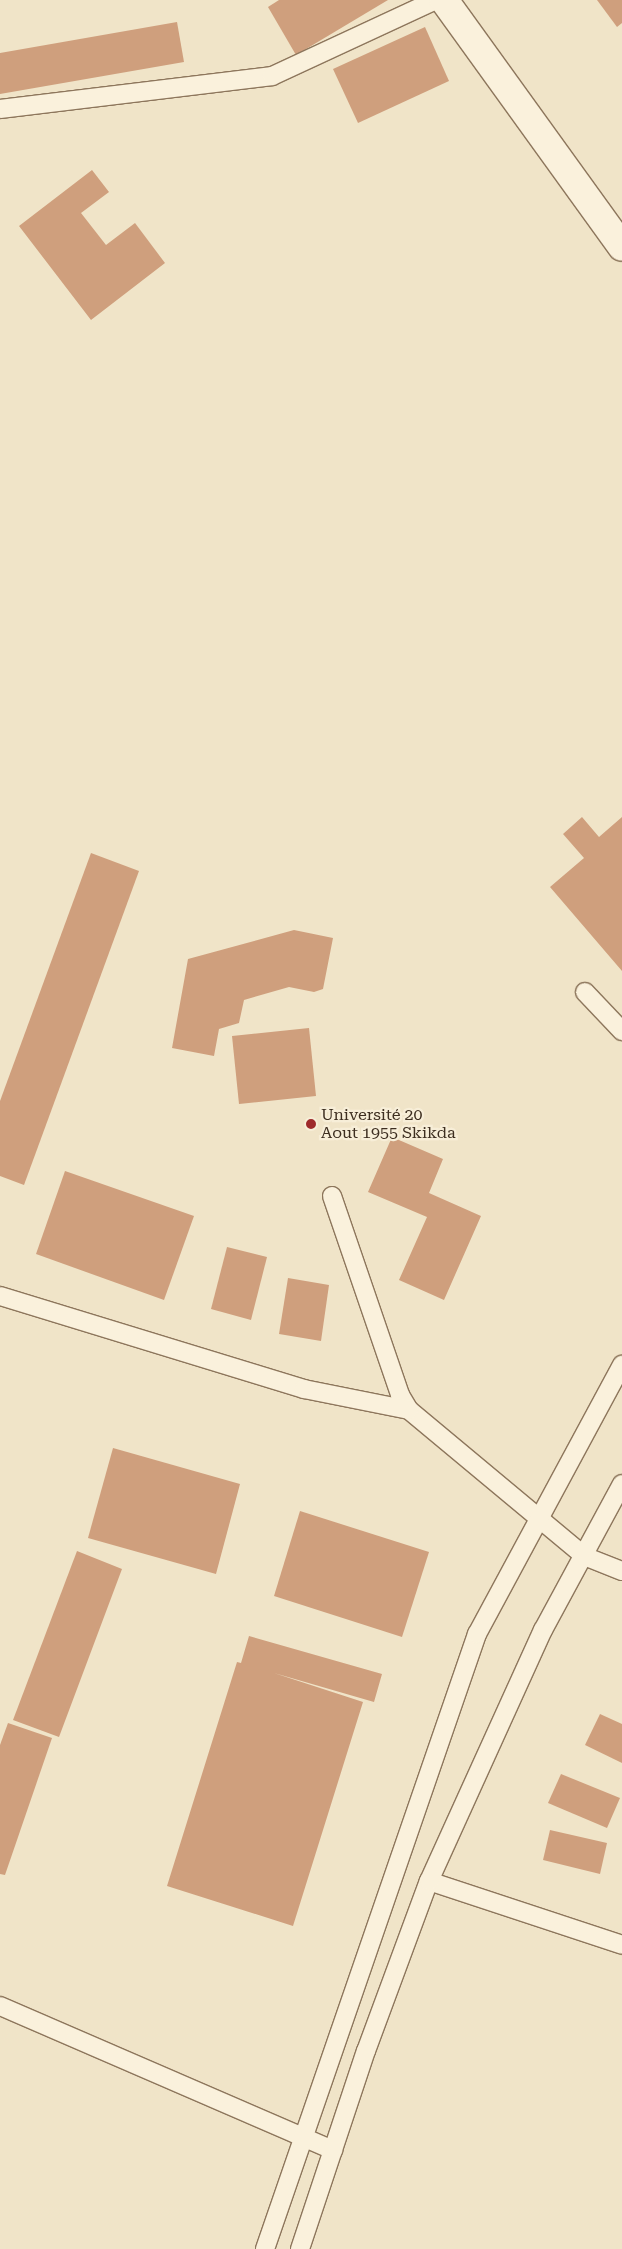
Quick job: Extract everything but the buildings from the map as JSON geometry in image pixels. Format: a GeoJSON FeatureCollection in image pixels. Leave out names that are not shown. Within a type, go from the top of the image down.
{"type":"FeatureCollection","features":[{"type":"Feature","properties":{"kind":"street"},"geometry":{"type":"LineString","coordinates":[[444,0],[622,247]]}},
{"type":"Feature","properties":{"kind":"lane"},"geometry":{"type":"LineString","coordinates":[[0,109],[272,76],[436,0]]}},
{"type":"Feature","properties":{"kind":"lane"},"geometry":{"type":"LineString","coordinates":[[586,992],[622,1031]]}},
{"type":"Feature","properties":{"kind":"lane"},"geometry":{"type":"LineString","coordinates":[[332,1196],[400,1395],[409,1410],[584,1556],[622,1572]]}},
{"type":"Feature","properties":{"kind":"lane"},"geometry":{"type":"LineString","coordinates":[[0,1296],[304,1389],[409,1410]]}},
{"type":"Feature","properties":{"kind":"lane"},"geometry":{"type":"LineString","coordinates":[[266,2249],[477,1634],[622,1365]]}},
{"type":"Feature","properties":{"kind":"lane"},"geometry":{"type":"LineString","coordinates":[[300,2249],[333,2150],[429,1881],[543,1630],[622,1484]]}},
{"type":"Feature","properties":{"kind":"lane"},"geometry":{"type":"LineString","coordinates":[[429,1881],[622,1945]]}},
{"type":"Feature","properties":{"kind":"lane"},"geometry":{"type":"LineString","coordinates":[[0,2006],[305,2136],[333,2150]]}},
{"type":"Feature","properties":{"kind":"place","name":"Université 20 Aout 1955 Skikda"},"geometry":{"type":"Point","coordinates":[311,1124]}}]}
